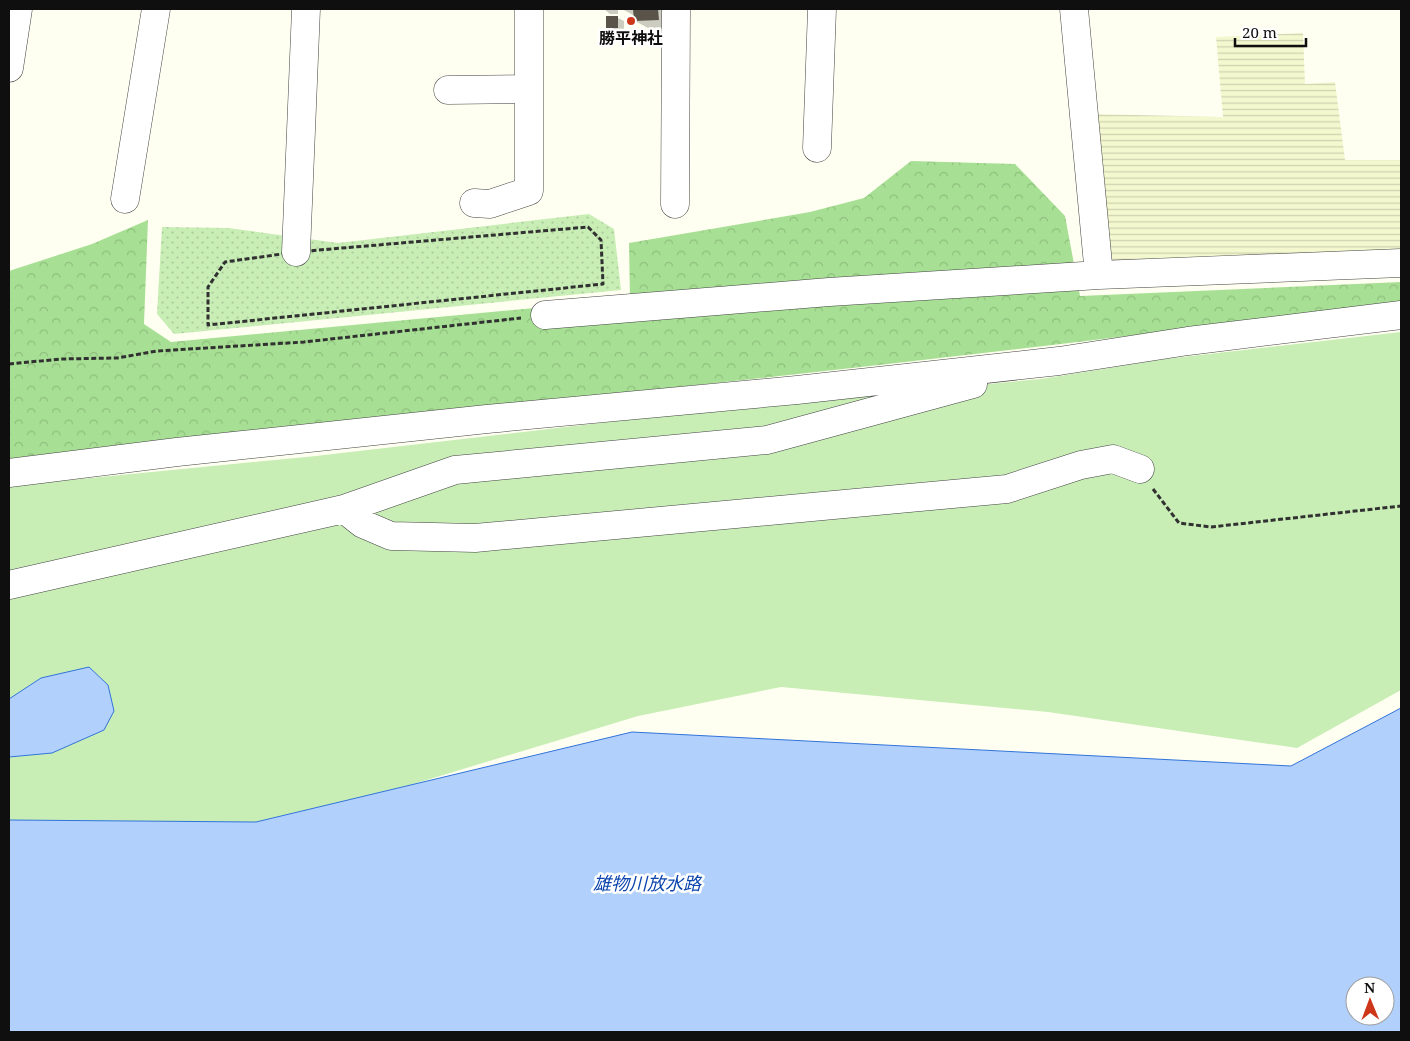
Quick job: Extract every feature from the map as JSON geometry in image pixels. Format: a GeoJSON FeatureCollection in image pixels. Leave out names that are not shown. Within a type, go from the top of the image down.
{"type":"FeatureCollection","features":[{"type":"Feature","properties":{"kind":"street"},"geometry":{"type":"LineString","coordinates":[[9,68],[18,9]]}},
{"type":"Feature","properties":{"kind":"street"},"geometry":{"type":"LineString","coordinates":[[124,199],[156,9]]}},
{"type":"Feature","properties":{"kind":"street"},"geometry":{"type":"LineString","coordinates":[[296,252],[306,9]]}},
{"type":"Feature","properties":{"kind":"street"},"geometry":{"type":"LineString","coordinates":[[474,203],[490,204],[529,191],[529,9]]}},
{"type":"Feature","properties":{"kind":"street"},"geometry":{"type":"LineString","coordinates":[[675,204],[676,9]]}},
{"type":"Feature","properties":{"kind":"street"},"geometry":{"type":"LineString","coordinates":[[817,148],[822,9]]}},
{"type":"Feature","properties":{"kind":"street"},"geometry":{"type":"LineString","coordinates":[[1074,9],[1100,275]]}},
{"type":"Feature","properties":{"kind":"street"},"geometry":{"type":"LineString","coordinates":[[448,90],[530,90]]}},
{"type":"Feature","properties":{"kind":"street"},"geometry":{"type":"LineString","coordinates":[[545,315],[829,292],[1100,275],[1401,263]]}},
{"type":"Feature","properties":{"kind":"street"},"geometry":{"type":"LineString","coordinates":[[9,473],[177,452],[458,422],[797,390],[1059,361],[1188,341],[1401,315]]}},
{"type":"Feature","properties":{"kind":"street"},"geometry":{"type":"LineString","coordinates":[[9,585],[344,509],[454,470],[767,440],[1059,361]]}},
{"type":"Feature","properties":{"kind":"street"},"geometry":{"type":"LineString","coordinates":[[344,509],[363,524],[391,536],[475,538],[1008,489],[1081,465],[1113,459],[1140,469]]}},
{"type":"Feature","properties":{"kind":"path"},"geometry":{"type":"LineString","coordinates":[[588,227],[601,240],[604,284],[208,325],[208,287],[225,262],[296,252],[588,227]]}},
{"type":"Feature","properties":{"kind":"path"},"geometry":{"type":"LineString","coordinates":[[9,364],[61,359],[117,358],[157,351],[304,342],[545,315]]}},
{"type":"Feature","properties":{"kind":"path"},"geometry":{"type":"LineString","coordinates":[[1140,469],[1163,504],[1179,523],[1211,527],[1401,506]]}},
{"type":"Feature","properties":{"kind":"green space"},"geometry":{"type":"Polygon","coordinates":[[[1303,33],[1305,84],[1335,82],[1345,160],[1401,160],[1401,256],[1105,268],[1091,114],[1223,117],[1216,37],[1303,33]]]}},
{"type":"Feature","properties":{"kind":"green space"},"geometry":{"type":"Polygon","coordinates":[[[911,161],[1015,164],[1065,216],[1080,296],[1401,282],[1401,301],[1227,324],[879,365],[9,459],[9,271],[92,244],[148,220],[144,324],[171,342],[630,299],[629,243],[810,212],[864,198],[911,161]]]}},
{"type":"Feature","properties":{"kind":"green space"},"geometry":{"type":"Polygon","coordinates":[[[589,214],[614,229],[621,290],[174,334],[157,314],[162,227],[228,228],[338,243],[589,214]]]}},
{"type":"Feature","properties":{"kind":"green space"},"geometry":{"type":"Polygon","coordinates":[[[1401,332],[1401,690],[1297,748],[1048,712],[781,687],[638,716],[407,786],[256,822],[9,820],[9,757],[52,753],[41,678],[9,699],[9,486],[316,456],[720,409],[1041,379],[1165,359],[1401,332]]]}},
{"type":"Feature","properties":{"kind":"water"},"geometry":{"type":"Polygon","coordinates":[[[89,667],[108,685],[114,711],[104,730],[52,753],[9,757],[9,699],[41,678],[89,667]]]}},
{"type":"Feature","properties":{"kind":"water","name":"雄物川放水路"},"geometry":{"type":"Polygon","coordinates":[[[1401,708],[1401,1032],[9,1032],[9,820],[256,822],[632,732],[1291,766],[1401,708]]]}},
{"type":"Feature","properties":{"kind":"building"},"geometry":{"type":"Polygon","coordinates":[[[633,9],[658,9],[659,20],[634,21],[633,9]]]}},
{"type":"Feature","properties":{"kind":"building"},"geometry":{"type":"Polygon","coordinates":[[[606,16],[618,16],[618,28],[606,28],[606,16]]]}},
{"type":"Feature","properties":{"kind":"place","name":"勝平神社"},"geometry":{"type":"Point","coordinates":[631,21]}}]}
